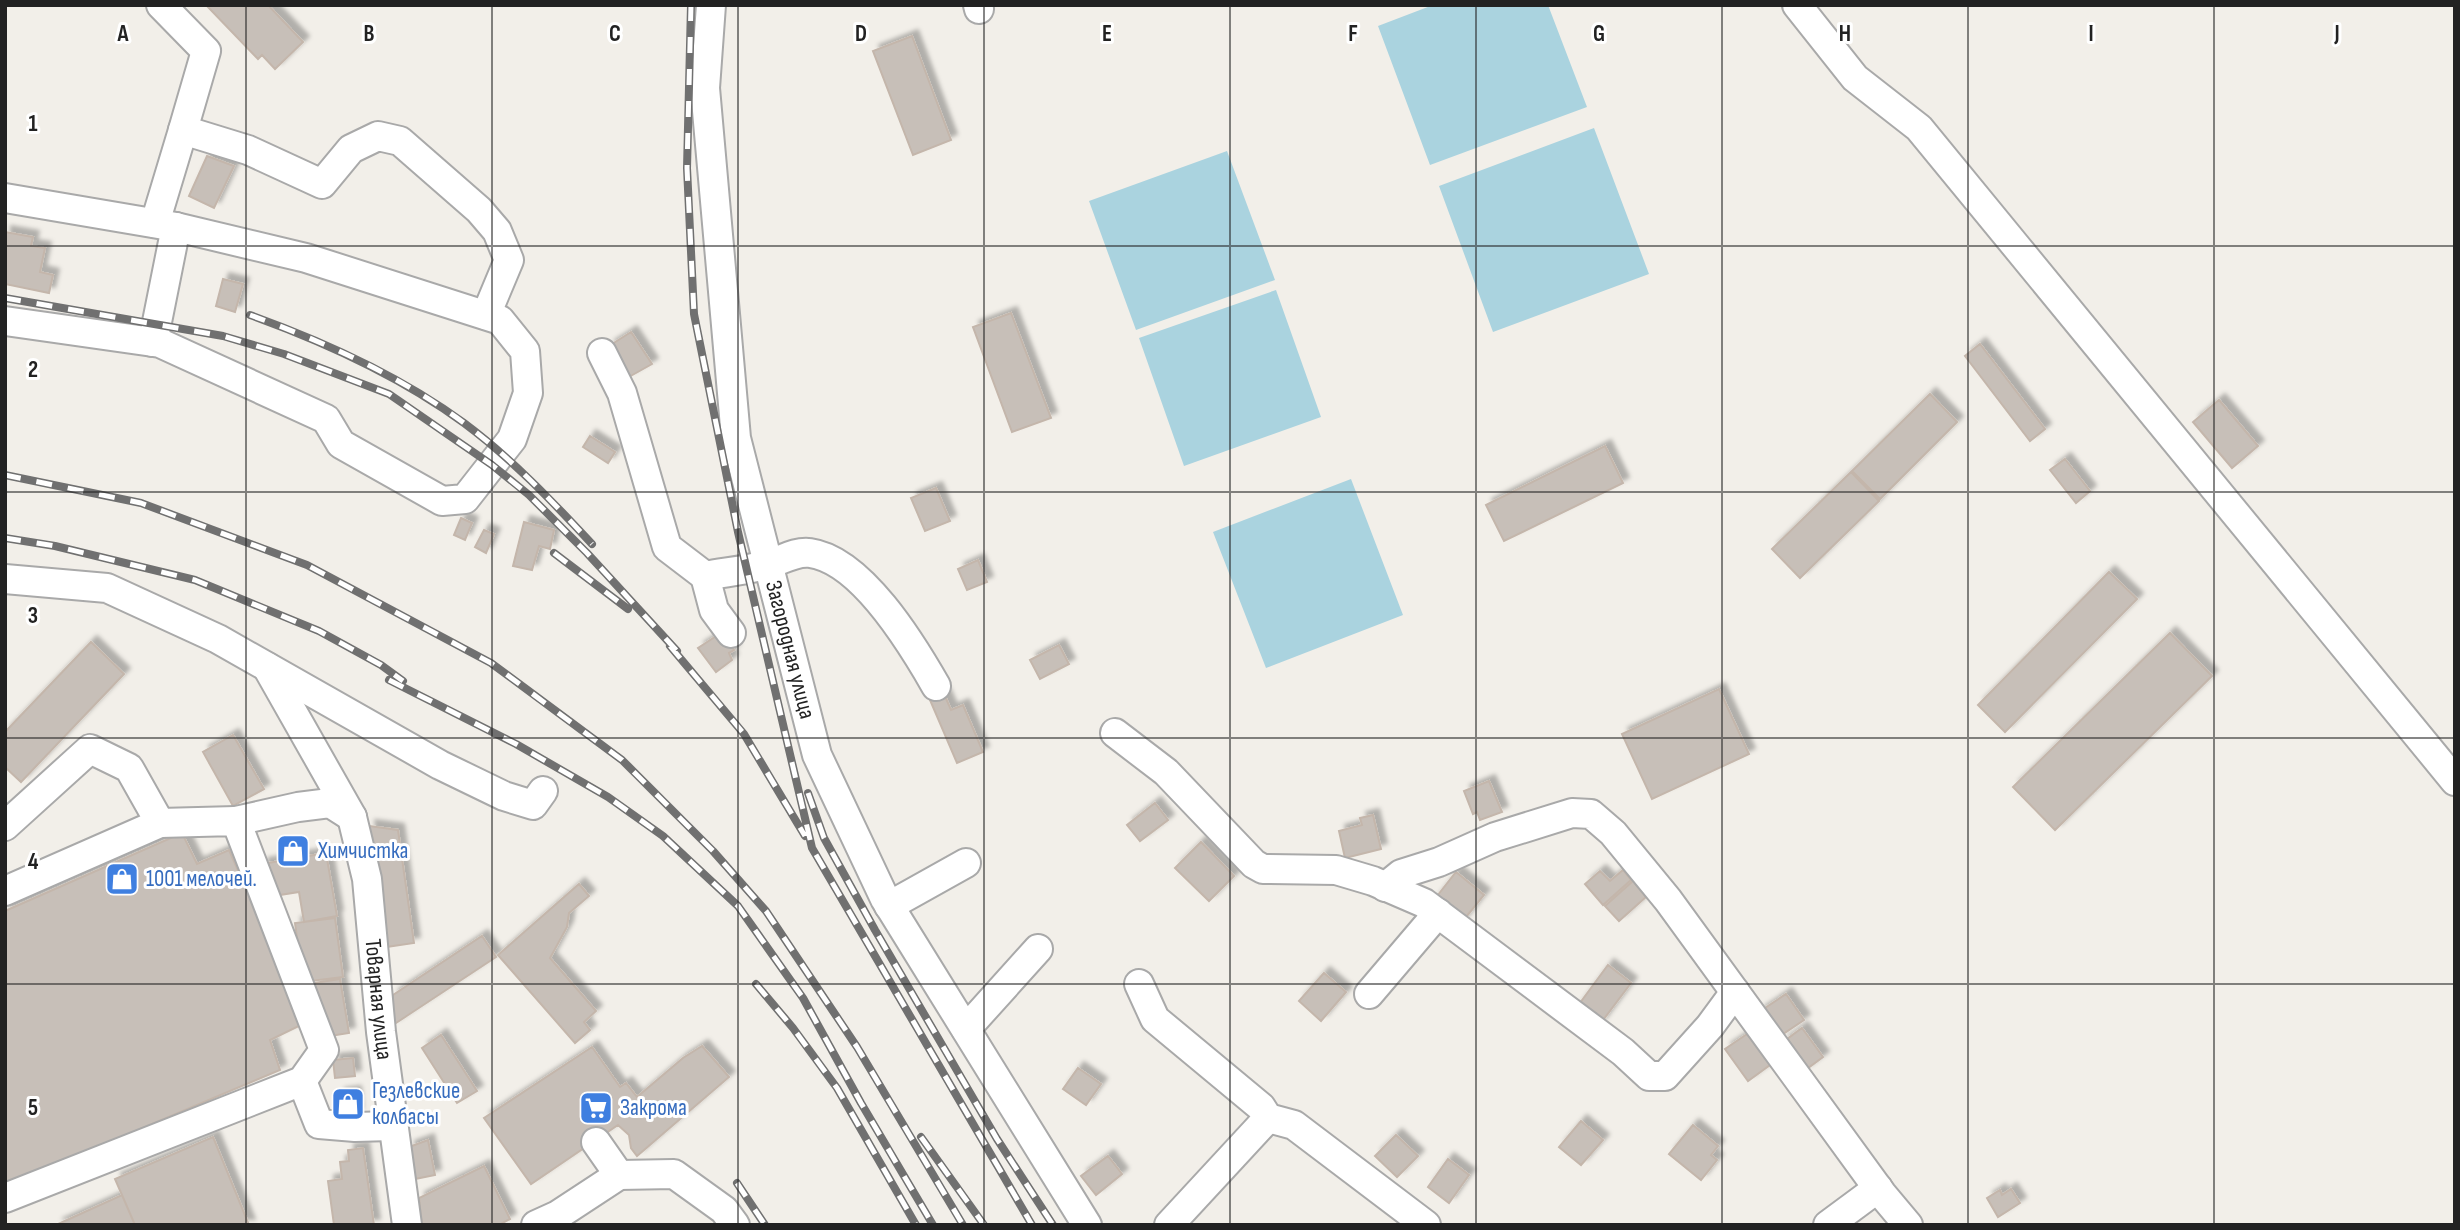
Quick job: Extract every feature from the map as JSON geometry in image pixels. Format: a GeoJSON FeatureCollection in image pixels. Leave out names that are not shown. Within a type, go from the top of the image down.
{"type":"FeatureCollection","features":[{"type":"Feature","properties":{"kind":"street"},"geometry":{"type":"LineString","coordinates":[[153,342],[165,225],[183,130],[206,51],[161,5]]}},
{"type":"Feature","properties":{"kind":"street","name":"Загородная улица"},"geometry":{"type":"LineString","coordinates":[[711,5],[705,88],[736,438],[817,755],[889,906],[1087,1225]]}},
{"type":"Feature","properties":{"kind":"street"},"geometry":{"type":"LineString","coordinates":[[1797,5],[1855,78],[1919,128],[2455,781]]}},
{"type":"Feature","properties":{"kind":"street"},"geometry":{"type":"LineString","coordinates":[[183,130],[248,150],[322,184],[351,149],[377,136],[400,142],[479,210],[497,231],[509,260],[485,315]]}},
{"type":"Feature","properties":{"kind":"street"},"geometry":{"type":"LineString","coordinates":[[5,198],[165,225],[306,258],[500,320],[525,351],[528,393],[512,439],[472,491],[465,499],[442,501],[341,444],[326,419],[160,343],[5,321]]}},
{"type":"Feature","properties":{"kind":"street"},"geometry":{"type":"LineString","coordinates":[[602,354],[622,393],[667,547],[705,576],[714,610],[731,633]]}},
{"type":"Feature","properties":{"kind":"street"},"geometry":{"type":"LineString","coordinates":[[705,576],[809,553],[838,563],[888,614],[915,650],[936,686]]}},
{"type":"Feature","properties":{"kind":"street"},"geometry":{"type":"LineString","coordinates":[[5,579],[107,588],[219,639],[440,765],[504,796],[533,805],[543,791]]}},
{"type":"Feature","properties":{"kind":"street","name":"Товарная улица"},"geometry":{"type":"LineString","coordinates":[[267,667],[352,817],[367,879],[392,1126],[407,1225]]}},
{"type":"Feature","properties":{"kind":"street"},"geometry":{"type":"LineString","coordinates":[[1115,733],[1166,772],[1254,864],[1262,869],[1336,870],[1424,903],[1623,1052],[1649,1076],[1665,1076],[1710,1026],[1735,992]]}},
{"type":"Feature","properties":{"kind":"street"},"geometry":{"type":"LineString","coordinates":[[5,826],[90,749],[129,768],[160,823]]}},
{"type":"Feature","properties":{"kind":"street"},"geometry":{"type":"LineString","coordinates":[[5,891],[160,823],[236,821],[330,803],[352,817]]}},
{"type":"Feature","properties":{"kind":"street"},"geometry":{"type":"LineString","coordinates":[[1385,887],[1401,874],[1439,862],[1495,837],[1572,813],[1591,814],[1613,833],[1668,900],[1878,1188],[1908,1225]]}},
{"type":"Feature","properties":{"kind":"street"},"geometry":{"type":"LineString","coordinates":[[5,1198],[302,1082],[324,1050],[236,821]]}},
{"type":"Feature","properties":{"kind":"street"},"geometry":{"type":"LineString","coordinates":[[889,906],[966,863]]}},
{"type":"Feature","properties":{"kind":"street"},"geometry":{"type":"LineString","coordinates":[[1369,994],[1438,913]]}},
{"type":"Feature","properties":{"kind":"street"},"geometry":{"type":"LineString","coordinates":[[965,1029],[1038,950]]}},
{"type":"Feature","properties":{"kind":"street"},"geometry":{"type":"LineString","coordinates":[[1139,984],[1155,1019],[1262,1107],[1268,1118],[1294,1125],[1426,1225]]}},
{"type":"Feature","properties":{"kind":"street"},"geometry":{"type":"LineString","coordinates":[[302,1082],[319,1124],[392,1126]]}},
{"type":"Feature","properties":{"kind":"street"},"geometry":{"type":"LineString","coordinates":[[1169,1225],[1268,1118]]}},
{"type":"Feature","properties":{"kind":"street"},"geometry":{"type":"LineString","coordinates":[[596,1142],[619,1175]]}},
{"type":"Feature","properties":{"kind":"street"},"geometry":{"type":"LineString","coordinates":[[536,1225],[558,1215],[619,1175],[674,1174],[724,1210],[735,1225]]}},
{"type":"Feature","properties":{"kind":"street"},"geometry":{"type":"LineString","coordinates":[[1828,1225],[1878,1188]]}},
{"type":"Feature","properties":{"kind":"water"},"geometry":{"type":"Polygon","coordinates":[[[1433,5],[1548,5],[1587,107],[1430,165],[1378,26],[1433,5]]]}},
{"type":"Feature","properties":{"kind":"water"},"geometry":{"type":"Polygon","coordinates":[[[1594,128],[1649,274],[1493,332],[1439,186],[1594,128]]]}},
{"type":"Feature","properties":{"kind":"water"},"geometry":{"type":"Polygon","coordinates":[[[1227,151],[1275,280],[1136,330],[1089,201],[1227,151]]]}},
{"type":"Feature","properties":{"kind":"water"},"geometry":{"type":"Polygon","coordinates":[[[1276,290],[1321,417],[1184,466],[1139,338],[1276,290]]]}},
{"type":"Feature","properties":{"kind":"water"},"geometry":{"type":"Polygon","coordinates":[[[1351,479],[1403,615],[1266,668],[1213,532],[1351,479]]]}},
{"type":"Feature","properties":{"kind":"building"},"geometry":{"type":"Polygon","coordinates":[[[206,5],[268,5],[303,42],[275,69],[262,55],[258,59],[206,5]]]}},
{"type":"Feature","properties":{"kind":"building"},"geometry":{"type":"Polygon","coordinates":[[[912,36],[951,140],[913,155],[873,51],[912,36]]]}},
{"type":"Feature","properties":{"kind":"building"},"geometry":{"type":"Polygon","coordinates":[[[207,156],[234,166],[214,208],[189,196],[207,156]]]}},
{"type":"Feature","properties":{"kind":"building"},"geometry":{"type":"Polygon","coordinates":[[[5,232],[33,237],[31,246],[45,248],[40,272],[53,275],[49,293],[5,284],[5,232]]]}},
{"type":"Feature","properties":{"kind":"building"},"geometry":{"type":"Polygon","coordinates":[[[223,279],[243,284],[235,312],[216,306],[223,279]]]}},
{"type":"Feature","properties":{"kind":"building"},"geometry":{"type":"Polygon","coordinates":[[[1011,313],[1051,418],[1012,432],[973,327],[1011,313]]]}},
{"type":"Feature","properties":{"kind":"building"},"geometry":{"type":"Polygon","coordinates":[[[631,332],[652,364],[627,378],[609,346],[631,332]]]}},
{"type":"Feature","properties":{"kind":"building"},"geometry":{"type":"Polygon","coordinates":[[[1980,344],[2045,429],[2030,441],[1965,356],[1980,344]]]}},
{"type":"Feature","properties":{"kind":"building"},"geometry":{"type":"Polygon","coordinates":[[[1930,394],[1957,422],[1880,499],[1852,471],[1930,394]]]}},
{"type":"Feature","properties":{"kind":"building"},"geometry":{"type":"Polygon","coordinates":[[[2219,400],[2258,446],[2232,468],[2193,422],[2219,400]]]}},
{"type":"Feature","properties":{"kind":"building"},"geometry":{"type":"Polygon","coordinates":[[[590,436],[615,452],[608,463],[583,447],[590,436]]]}},
{"type":"Feature","properties":{"kind":"building"},"geometry":{"type":"Polygon","coordinates":[[[1605,446],[1623,483],[1504,541],[1486,505],[1605,446]]]}},
{"type":"Feature","properties":{"kind":"building"},"geometry":{"type":"Polygon","coordinates":[[[2065,459],[2090,491],[2076,503],[2050,470],[2065,459]]]}},
{"type":"Feature","properties":{"kind":"building"},"geometry":{"type":"Polygon","coordinates":[[[1851,472],[1879,501],[1800,578],[1772,549],[1851,472]]]}},
{"type":"Feature","properties":{"kind":"building"},"geometry":{"type":"Polygon","coordinates":[[[936,488],[950,521],[925,531],[911,498],[936,488]]]}},
{"type":"Feature","properties":{"kind":"building"},"geometry":{"type":"Polygon","coordinates":[[[461,518],[472,523],[465,540],[454,535],[461,518]]]}},
{"type":"Feature","properties":{"kind":"building"},"geometry":{"type":"Polygon","coordinates":[[[524,522],[554,530],[550,549],[539,546],[532,570],[513,566],[524,522]]]}},
{"type":"Feature","properties":{"kind":"building"},"geometry":{"type":"Polygon","coordinates":[[[484,530],[494,534],[486,553],[475,547],[484,530]]]}},
{"type":"Feature","properties":{"kind":"building"},"geometry":{"type":"Polygon","coordinates":[[[978,560],[987,582],[967,590],[958,569],[978,560]]]}},
{"type":"Feature","properties":{"kind":"building"},"geometry":{"type":"Polygon","coordinates":[[[2109,572],[2137,599],[2005,732],[1978,705],[2109,572]]]}},
{"type":"Feature","properties":{"kind":"building"},"geometry":{"type":"Polygon","coordinates":[[[721,633],[734,650],[729,653],[732,660],[716,672],[698,648],[721,633]]]}},
{"type":"Feature","properties":{"kind":"building"},"geometry":{"type":"Polygon","coordinates":[[[2170,633],[2212,676],[2055,830],[2013,787],[2170,633]]]}},
{"type":"Feature","properties":{"kind":"building"},"geometry":{"type":"Polygon","coordinates":[[[91,642],[124,674],[21,782],[5,767],[5,732],[91,642]]]}},
{"type":"Feature","properties":{"kind":"building"},"geometry":{"type":"Polygon","coordinates":[[[1059,645],[1069,664],[1040,679],[1030,660],[1059,645]]]}},
{"type":"Feature","properties":{"kind":"building"},"geometry":{"type":"Polygon","coordinates":[[[1719,689],[1749,754],[1652,799],[1622,734],[1719,689]]]}},
{"type":"Feature","properties":{"kind":"building"},"geometry":{"type":"Polygon","coordinates":[[[944,694],[951,710],[963,705],[983,752],[957,763],[930,700],[944,694]]]}},
{"type":"Feature","properties":{"kind":"building"},"geometry":{"type":"Polygon","coordinates":[[[233,735],[264,789],[233,806],[203,752],[233,735]]]}},
{"type":"Feature","properties":{"kind":"building"},"geometry":{"type":"Polygon","coordinates":[[[1489,781],[1502,812],[1480,820],[1477,812],[1473,814],[1464,791],[1489,781]]]}},
{"type":"Feature","properties":{"kind":"building"},"geometry":{"type":"Polygon","coordinates":[[[1155,803],[1168,820],[1140,841],[1127,825],[1155,803]]]}},
{"type":"Feature","properties":{"kind":"building"},"geometry":{"type":"Polygon","coordinates":[[[1373,815],[1381,849],[1345,858],[1339,831],[1362,825],[1360,818],[1373,815]]]}},
{"type":"Feature","properties":{"kind":"building"},"geometry":{"type":"Polygon","coordinates":[[[369,826],[398,830],[414,943],[386,947],[369,826]]]}},
{"type":"Feature","properties":{"kind":"building"},"geometry":{"type":"Polygon","coordinates":[[[182,833],[197,864],[229,850],[305,1023],[270,1040],[280,1070],[5,1186],[5,911],[182,833]]]}},
{"type":"Feature","properties":{"kind":"building"},"geometry":{"type":"Polygon","coordinates":[[[1201,842],[1234,876],[1209,901],[1175,868],[1201,842]]]}},
{"type":"Feature","properties":{"kind":"building"},"geometry":{"type":"Polygon","coordinates":[[[326,853],[337,916],[304,922],[299,892],[267,897],[262,864],[326,853]]]}},
{"type":"Feature","properties":{"kind":"building"},"geometry":{"type":"Polygon","coordinates":[[[1623,870],[1631,880],[1603,905],[1585,884],[1600,871],[1610,881],[1623,870]]]}},
{"type":"Feature","properties":{"kind":"building"},"geometry":{"type":"Polygon","coordinates":[[[1456,872],[1484,895],[1462,922],[1434,900],[1456,872]]]}},
{"type":"Feature","properties":{"kind":"building"},"geometry":{"type":"Polygon","coordinates":[[[1633,881],[1646,897],[1619,921],[1605,906],[1633,881]]]}},
{"type":"Feature","properties":{"kind":"building"},"geometry":{"type":"Polygon","coordinates":[[[579,884],[589,896],[569,913],[567,927],[550,958],[596,1011],[584,1022],[590,1030],[575,1043],[498,955],[579,884]]]}},
{"type":"Feature","properties":{"kind":"building"},"geometry":{"type":"Polygon","coordinates":[[[335,918],[343,977],[303,982],[295,923],[335,918]]]}},
{"type":"Feature","properties":{"kind":"building"},"geometry":{"type":"Polygon","coordinates":[[[482,936],[496,957],[393,1025],[393,995],[482,936]]]}},
{"type":"Feature","properties":{"kind":"building"},"geometry":{"type":"Polygon","coordinates":[[[1608,965],[1631,983],[1600,1024],[1577,1007],[1608,965]]]}},
{"type":"Feature","properties":{"kind":"building"},"geometry":{"type":"Polygon","coordinates":[[[1324,973],[1346,992],[1321,1021],[1299,1001],[1324,973]]]}},
{"type":"Feature","properties":{"kind":"building"},"geometry":{"type":"Polygon","coordinates":[[[340,979],[349,1033],[323,1037],[314,983],[340,979]]]}},
{"type":"Feature","properties":{"kind":"building"},"geometry":{"type":"Polygon","coordinates":[[[1786,994],[1804,1020],[1777,1038],[1759,1012],[1786,994]]]}},
{"type":"Feature","properties":{"kind":"building"},"geometry":{"type":"Polygon","coordinates":[[[1802,1028],[1823,1057],[1804,1071],[1783,1042],[1802,1028]]]}},
{"type":"Feature","properties":{"kind":"building"},"geometry":{"type":"Polygon","coordinates":[[[1747,1034],[1770,1065],[1748,1081],[1725,1049],[1747,1034]]]}},
{"type":"Feature","properties":{"kind":"building"},"geometry":{"type":"Polygon","coordinates":[[[441,1035],[477,1091],[457,1103],[422,1048],[441,1035]]]}},
{"type":"Feature","properties":{"kind":"building","name":"Закрома"},"geometry":{"type":"Polygon","coordinates":[[[702,1046],[729,1077],[637,1156],[631,1148],[629,1135],[618,1125],[531,1184],[484,1118],[592,1047],[620,1087],[626,1083],[637,1097],[683,1058],[702,1046]]]}},
{"type":"Feature","properties":{"kind":"building"},"geometry":{"type":"Polygon","coordinates":[[[353,1058],[355,1076],[335,1078],[333,1060],[353,1058]]]}},
{"type":"Feature","properties":{"kind":"building"},"geometry":{"type":"Polygon","coordinates":[[[1078,1068],[1101,1084],[1086,1105],[1063,1089],[1078,1068]]]}},
{"type":"Feature","properties":{"kind":"building","name":"Гезлевские колбасы"},"geometry":{"type":"Polygon","coordinates":[[[355,1092],[357,1114],[341,1116],[339,1094],[355,1092]]]}},
{"type":"Feature","properties":{"kind":"building"},"geometry":{"type":"Polygon","coordinates":[[[1581,1121],[1603,1140],[1581,1165],[1559,1147],[1581,1121]]]}},
{"type":"Feature","properties":{"kind":"building"},"geometry":{"type":"Polygon","coordinates":[[[1693,1125],[1718,1146],[1711,1155],[1717,1160],[1701,1180],[1669,1154],[1693,1125]]]}},
{"type":"Feature","properties":{"kind":"building"},"geometry":{"type":"Polygon","coordinates":[[[1396,1135],[1418,1156],[1397,1177],[1375,1156],[1396,1135]]]}},
{"type":"Feature","properties":{"kind":"building"},"geometry":{"type":"Polygon","coordinates":[[[213,1137],[249,1225],[135,1225],[115,1179],[213,1137]]]}},
{"type":"Feature","properties":{"kind":"building"},"geometry":{"type":"Polygon","coordinates":[[[428,1140],[435,1175],[415,1179],[409,1147],[428,1140]]]}},
{"type":"Feature","properties":{"kind":"building"},"geometry":{"type":"Polygon","coordinates":[[[363,1148],[374,1225],[334,1225],[328,1181],[342,1179],[340,1162],[349,1161],[348,1150],[363,1148]]]}},
{"type":"Feature","properties":{"kind":"building"},"geometry":{"type":"Polygon","coordinates":[[[1108,1156],[1122,1174],[1096,1195],[1081,1176],[1108,1156]]]}},
{"type":"Feature","properties":{"kind":"building"},"geometry":{"type":"Polygon","coordinates":[[[1448,1159],[1469,1175],[1449,1203],[1428,1187],[1448,1159]]]}},
{"type":"Feature","properties":{"kind":"building"},"geometry":{"type":"Polygon","coordinates":[[[484,1166],[510,1219],[499,1225],[422,1225],[419,1198],[484,1166]]]}},
{"type":"Feature","properties":{"kind":"building"},"geometry":{"type":"Polygon","coordinates":[[[2011,1189],[2020,1203],[1998,1217],[1987,1198],[2000,1190],[2002,1195],[2011,1189]]]}},
{"type":"Feature","properties":{"kind":"building"},"geometry":{"type":"Polygon","coordinates":[[[122,1195],[135,1225],[56,1225],[122,1195]]]}},
{"type":"Feature","properties":{"kind":"railway"},"geometry":{"type":"LineString","coordinates":[[691,5],[687,168],[694,314],[738,532],[812,848],[1032,1225]]}},
{"type":"Feature","properties":{"kind":"railway"},"geometry":{"type":"LineString","coordinates":[[5,298],[223,336],[284,354],[389,394],[492,465],[529,495],[587,553],[677,651]]}},
{"type":"Feature","properties":{"kind":"railway"},"geometry":{"type":"LineString","coordinates":[[250,315],[361,362],[440,406],[515,465],[592,544]]}},
{"type":"Feature","properties":{"kind":"railway"},"geometry":{"type":"LineString","coordinates":[[5,475],[141,503],[307,565],[491,663],[622,760],[713,851],[766,911],[857,1047],[963,1225]]}},
{"type":"Feature","properties":{"kind":"railway"},"geometry":{"type":"LineString","coordinates":[[5,538],[55,546],[195,580],[319,631],[381,665],[403,681]]}},
{"type":"Feature","properties":{"kind":"railway"},"geometry":{"type":"LineString","coordinates":[[554,553],[628,609]]}},
{"type":"Feature","properties":{"kind":"railway"},"geometry":{"type":"LineString","coordinates":[[670,646],[744,734],[805,836]]}},
{"type":"Feature","properties":{"kind":"railway"},"geometry":{"type":"LineString","coordinates":[[389,680],[516,744],[608,797],[663,836],[738,906],[803,998],[933,1225]]}},
{"type":"Feature","properties":{"kind":"railway"},"geometry":{"type":"LineString","coordinates":[[808,793],[824,838],[875,930],[997,1139],[1053,1225]]}},
{"type":"Feature","properties":{"kind":"railway"},"geometry":{"type":"LineString","coordinates":[[756,984],[793,1028],[837,1088],[916,1225]]}},
{"type":"Feature","properties":{"kind":"railway"},"geometry":{"type":"LineString","coordinates":[[921,1137],[984,1225]]}},
{"type":"Feature","properties":{"kind":"railway"},"geometry":{"type":"LineString","coordinates":[[737,1183],[765,1225]]}},
{"type":"Feature","properties":{"kind":"place","name":"Химчистка"},"geometry":{"type":"Point","coordinates":[293,851]}},
{"type":"Feature","properties":{"kind":"place","name":"1001 мелочей."},"geometry":{"type":"Point","coordinates":[122,879]}},
{"type":"Feature","properties":{"kind":"place","name":"Гезлевские колбасы"},"geometry":{"type":"Point","coordinates":[348,1104]}},
{"type":"Feature","properties":{"kind":"place","name":"Закрома"},"geometry":{"type":"Point","coordinates":[596,1108]}}]}
